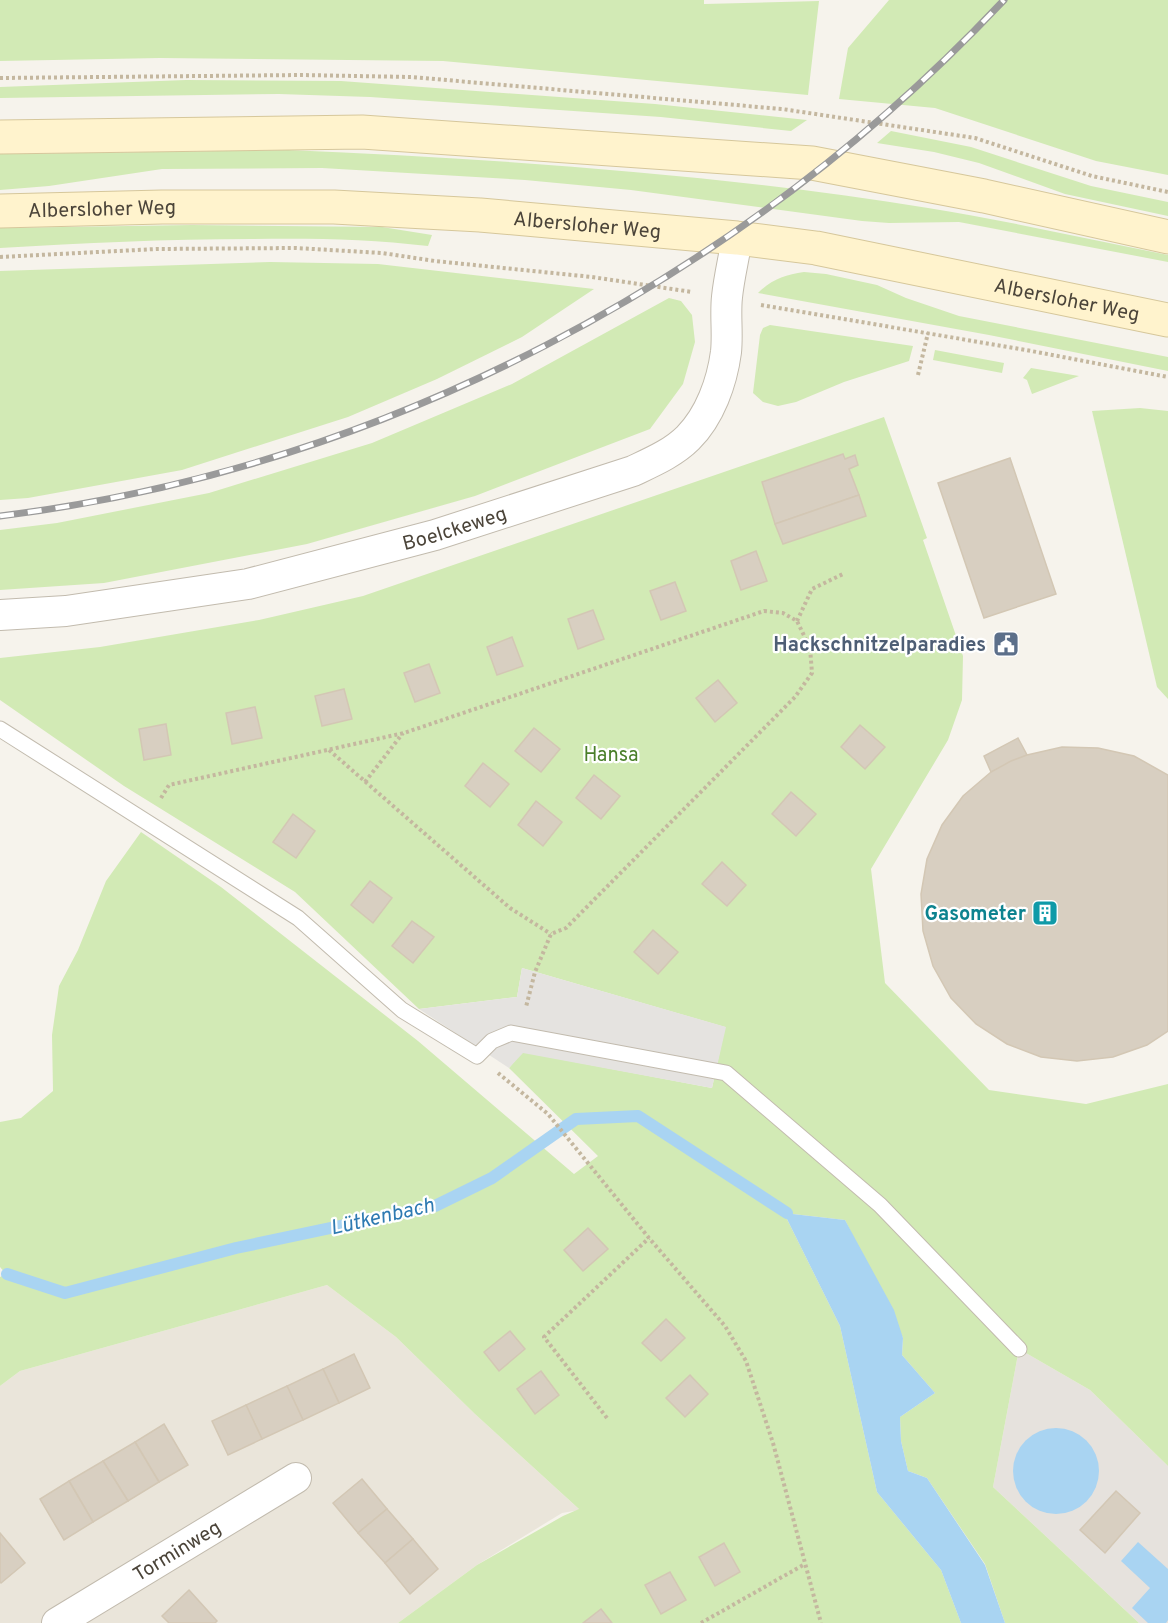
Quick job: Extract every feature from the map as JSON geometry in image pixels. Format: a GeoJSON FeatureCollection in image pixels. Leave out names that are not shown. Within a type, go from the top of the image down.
{"type":"FeatureCollection","features":[{"type":"Feature","properties":{"kind":"main road"},"geometry":{"type":"LineString","coordinates":[[0,137],[362,132],[812,163],[984,196],[1168,237]]}},
{"type":"Feature","properties":{"kind":"main road","name":"Albersloher Weg"},"geometry":{"type":"LineString","coordinates":[[0,211],[162,207],[334,207],[480,215],[737,238],[816,248],[1168,320]]}},
{"type":"Feature","properties":{"kind":"street","name":"Boelckeweg"},"geometry":{"type":"LineString","coordinates":[[0,615],[66,611],[248,584],[435,535],[633,471],[663,457],[688,439],[709,411],[720,379],[728,323],[727,298],[737,238]]}},
{"type":"Feature","properties":{"kind":"street","name":"Torminweg"},"geometry":{"type":"LineString","coordinates":[[57,1623],[296,1478]]}},
{"type":"Feature","properties":{"kind":"lane"},"geometry":{"type":"LineString","coordinates":[[0,729],[297,918],[402,1010],[477,1056],[492,1041],[511,1033],[726,1073],[880,1206],[1019,1349]]}},
{"type":"Feature","properties":{"kind":"path"},"geometry":{"type":"LineString","coordinates":[[0,78],[301,75],[411,78],[759,107],[898,125],[975,138],[1092,176],[1168,192]]}},
{"type":"Feature","properties":{"kind":"path"},"geometry":{"type":"LineString","coordinates":[[0,257],[157,249],[296,248],[372,252],[435,261],[592,277],[727,298],[1168,377]]}},
{"type":"Feature","properties":{"kind":"path"},"geometry":{"type":"LineString","coordinates":[[918,375],[928,333]]}},
{"type":"Feature","properties":{"kind":"path"},"geometry":{"type":"LineString","coordinates":[[797,621],[812,589],[843,574]]}},
{"type":"Feature","properties":{"kind":"path"},"geometry":{"type":"LineString","coordinates":[[146,822],[169,785],[404,733],[764,611],[783,613],[797,621],[810,648],[812,673],[795,697],[566,928],[550,934],[535,972],[519,1034]]}},
{"type":"Feature","properties":{"kind":"path"},"geometry":{"type":"LineString","coordinates":[[365,782],[404,733]]}},
{"type":"Feature","properties":{"kind":"path"},"geometry":{"type":"LineString","coordinates":[[329,750],[510,908],[550,934]]}},
{"type":"Feature","properties":{"kind":"path"},"geometry":{"type":"LineString","coordinates":[[477,1056],[548,1114],[649,1238],[725,1326],[746,1361],[773,1443],[821,1623]]}},
{"type":"Feature","properties":{"kind":"path"},"geometry":{"type":"LineString","coordinates":[[608,1418],[544,1337],[649,1238]]}},
{"type":"Feature","properties":{"kind":"path"},"geometry":{"type":"LineString","coordinates":[[701,1623],[805,1564]]}},
{"type":"Feature","properties":{"kind":"shaded area"},"geometry":{"type":"Polygon","coordinates":[[[522,968],[726,1027],[712,1088],[523,1053],[509,1068],[419,1009],[517,997],[522,968]]]}},
{"type":"Feature","properties":{"kind":"shaded area"},"geometry":{"type":"Polygon","coordinates":[[[327,1285],[396,1337],[475,1414],[580,1510],[562,1513],[477,1565],[398,1623],[0,1623],[0,1386],[20,1371],[327,1285]]]}},
{"type":"Feature","properties":{"kind":"shaded area"},"geometry":{"type":"Polygon","coordinates":[[[1019,1349],[1090,1390],[1168,1466],[1168,1623],[1139,1623],[993,1487],[1019,1349]]]}},
{"type":"Feature","properties":{"kind":"green space"},"geometry":{"type":"Polygon","coordinates":[[[0,0],[704,0],[704,4],[819,1],[808,95],[443,61],[160,58],[0,61],[0,0]]]}},
{"type":"Feature","properties":{"kind":"green space"},"geometry":{"type":"Polygon","coordinates":[[[889,0],[1168,0],[1168,175],[1096,161],[935,108],[839,99],[848,48],[889,0]]]}},
{"type":"Feature","properties":{"kind":"green space"},"geometry":{"type":"Polygon","coordinates":[[[186,80],[341,81],[655,104],[807,120],[791,131],[661,117],[370,97],[279,94],[0,98],[0,87],[186,80]]]}},
{"type":"Feature","properties":{"kind":"green space"},"geometry":{"type":"Polygon","coordinates":[[[891,131],[971,147],[1091,186],[1168,202],[1168,216],[1065,194],[979,163],[934,152],[877,143],[891,131]]]}},
{"type":"Feature","properties":{"kind":"green space"},"geometry":{"type":"Polygon","coordinates":[[[288,150],[529,163],[689,177],[848,196],[988,219],[1168,255],[1168,262],[959,222],[862,221],[631,190],[525,180],[322,168],[162,169],[49,186],[0,190],[0,154],[288,150]]]}},
{"type":"Feature","properties":{"kind":"green space"},"geometry":{"type":"Polygon","coordinates":[[[192,225],[382,227],[432,235],[428,246],[362,240],[273,239],[94,243],[0,248],[0,228],[192,225]]]}},
{"type":"Feature","properties":{"kind":"green space"},"geometry":{"type":"Polygon","coordinates":[[[270,262],[378,264],[594,289],[522,337],[437,379],[348,417],[182,470],[28,498],[0,500],[0,271],[270,262]]]}},
{"type":"Feature","properties":{"kind":"green space"},"geometry":{"type":"Polygon","coordinates":[[[804,272],[826,274],[877,285],[906,298],[959,316],[1168,357],[1168,371],[989,335],[758,293],[779,278],[804,272]]]}},
{"type":"Feature","properties":{"kind":"green space"},"geometry":{"type":"Polygon","coordinates":[[[669,298],[681,301],[692,315],[695,342],[683,384],[650,429],[475,496],[307,544],[104,583],[0,590],[0,530],[57,523],[209,493],[372,443],[512,384],[669,298]]]}},
{"type":"Feature","properties":{"kind":"green space"},"geometry":{"type":"Polygon","coordinates":[[[770,325],[913,346],[909,361],[844,382],[796,402],[778,406],[763,402],[753,393],[760,335],[763,328],[770,325]]]}},
{"type":"Feature","properties":{"kind":"green space"},"geometry":{"type":"Polygon","coordinates":[[[935,350],[1004,363],[1002,373],[933,360],[935,350]]]}},
{"type":"Feature","properties":{"kind":"green space"},"geometry":{"type":"Polygon","coordinates":[[[1031,368],[1079,376],[1032,394],[1027,380],[1023,378],[1031,368]]]}},
{"type":"Feature","properties":{"kind":"green space"},"geometry":{"type":"Polygon","coordinates":[[[1140,408],[1168,411],[1168,699],[1157,687],[1092,411],[1140,408]]]}},
{"type":"Feature","properties":{"kind":"green space","name":"Hansa"},"geometry":{"type":"Polygon","coordinates":[[[884,417],[927,538],[923,540],[963,656],[962,700],[948,740],[871,869],[885,983],[989,1090],[1086,1104],[1168,1084],[1168,1466],[1090,1390],[1019,1349],[993,1487],[1139,1623],[1005,1623],[985,1564],[927,1478],[908,1471],[901,1441],[900,1417],[935,1393],[902,1355],[903,1338],[845,1220],[784,1213],[840,1326],[877,1492],[941,1570],[961,1623],[398,1623],[477,1565],[579,1509],[475,1414],[396,1337],[327,1285],[20,1371],[0,1386],[0,1277],[6,1274],[0,1267],[0,1122],[21,1118],[53,1091],[52,1035],[59,986],[78,950],[106,881],[141,832],[221,887],[418,1041],[574,1174],[598,1156],[509,1068],[522,1052],[712,1088],[725,1027],[522,968],[517,997],[419,1009],[295,892],[124,786],[0,700],[0,658],[100,647],[259,620],[363,596],[884,417]]]}},
{"type":"Feature","properties":{"kind":"water"},"geometry":{"type":"Polygon","coordinates":[[[784,1213],[845,1220],[894,1310],[903,1338],[902,1355],[935,1393],[900,1417],[901,1441],[908,1471],[927,1478],[985,1565],[1005,1623],[961,1623],[941,1570],[877,1492],[840,1326],[784,1213]]]}},
{"type":"Feature","properties":{"kind":"water"},"geometry":{"type":"Polygon","coordinates":[[[1048,1428],[1064,1428],[1087,1440],[1096,1454],[1099,1471],[1096,1488],[1087,1502],[1064,1514],[1048,1514],[1032,1507],[1020,1495],[1013,1479],[1013,1463],[1020,1447],[1032,1435],[1048,1428]]]}},
{"type":"Feature","properties":{"kind":"water"},"geometry":{"type":"Polygon","coordinates":[[[1138,1542],[1168,1569],[1168,1620],[1166,1623],[1148,1623],[1132,1608],[1150,1588],[1121,1561],[1138,1542]]]}},
{"type":"Feature","properties":{"kind":"building"},"geometry":{"type":"Polygon","coordinates":[[[843,454],[845,459],[855,455],[858,465],[849,469],[859,495],[775,524],[762,482],[843,454]]]}},
{"type":"Feature","properties":{"kind":"building"},"geometry":{"type":"Polygon","coordinates":[[[1010,458],[1056,594],[984,618],[938,483],[1010,458]]]}},
{"type":"Feature","properties":{"kind":"building"},"geometry":{"type":"Polygon","coordinates":[[[859,495],[866,516],[783,544],[775,524],[859,495]]]}},
{"type":"Feature","properties":{"kind":"building"},"geometry":{"type":"Polygon","coordinates":[[[756,551],[767,581],[741,590],[731,561],[756,551]]]}},
{"type":"Feature","properties":{"kind":"building"},"geometry":{"type":"Polygon","coordinates":[[[675,582],[686,611],[661,620],[650,591],[675,582]]]}},
{"type":"Feature","properties":{"kind":"building"},"geometry":{"type":"Polygon","coordinates":[[[593,610],[604,639],[578,649],[568,619],[593,610]]]}},
{"type":"Feature","properties":{"kind":"building"},"geometry":{"type":"Polygon","coordinates":[[[512,637],[523,666],[497,675],[487,647],[512,637]]]}},
{"type":"Feature","properties":{"kind":"building"},"geometry":{"type":"Polygon","coordinates":[[[429,664],[440,693],[415,702],[404,673],[429,664]]]}},
{"type":"Feature","properties":{"kind":"building"},"geometry":{"type":"Polygon","coordinates":[[[718,680],[737,703],[715,722],[696,698],[718,680]]]}},
{"type":"Feature","properties":{"kind":"building"},"geometry":{"type":"Polygon","coordinates":[[[344,689],[352,719],[322,726],[315,696],[344,689]]]}},
{"type":"Feature","properties":{"kind":"building"},"geometry":{"type":"Polygon","coordinates":[[[255,707],[262,738],[232,744],[226,713],[255,707]]]}},
{"type":"Feature","properties":{"kind":"building"},"geometry":{"type":"Polygon","coordinates":[[[166,724],[171,755],[144,760],[139,729],[166,724]]]}},
{"type":"Feature","properties":{"kind":"building"},"geometry":{"type":"Polygon","coordinates":[[[860,725],[885,747],[865,769],[841,747],[860,725]]]}},
{"type":"Feature","properties":{"kind":"building"},"geometry":{"type":"Polygon","coordinates":[[[534,728],[560,749],[541,772],[515,751],[534,728]]]}},
{"type":"Feature","properties":{"kind":"building"},"geometry":{"type":"Polygon","coordinates":[[[1018,738],[1027,755],[991,772],[984,756],[1018,738]]]}},
{"type":"Feature","properties":{"kind":"building","name":"Gasometer"},"geometry":{"type":"Polygon","coordinates":[[[1062,747],[1098,748],[1134,756],[1168,775],[1168,1031],[1147,1045],[1113,1057],[1077,1061],[1041,1057],[1007,1044],[976,1024],[951,998],[933,966],[923,931],[921,894],[927,859],[942,825],[963,796],[991,772],[1011,761],[1062,747]]]}},
{"type":"Feature","properties":{"kind":"building"},"geometry":{"type":"Polygon","coordinates":[[[483,763],[509,784],[490,807],[465,786],[483,763]]]}},
{"type":"Feature","properties":{"kind":"building"},"geometry":{"type":"Polygon","coordinates":[[[594,775],[620,796],[601,819],[576,798],[594,775]]]}},
{"type":"Feature","properties":{"kind":"building"},"geometry":{"type":"Polygon","coordinates":[[[791,792],[816,814],[796,836],[772,814],[791,792]]]}},
{"type":"Feature","properties":{"kind":"building"},"geometry":{"type":"Polygon","coordinates":[[[536,801],[562,822],[543,846],[518,825],[536,801]]]}},
{"type":"Feature","properties":{"kind":"building"},"geometry":{"type":"Polygon","coordinates":[[[293,814],[315,831],[296,858],[273,842],[293,814]]]}},
{"type":"Feature","properties":{"kind":"building"},"geometry":{"type":"Polygon","coordinates":[[[722,862],[746,885],[727,906],[702,884],[722,862]]]}},
{"type":"Feature","properties":{"kind":"building"},"geometry":{"type":"Polygon","coordinates":[[[370,881],[392,898],[373,923],[351,905],[370,881]]]}},
{"type":"Feature","properties":{"kind":"building"},"geometry":{"type":"Polygon","coordinates":[[[412,921],[434,937],[413,963],[392,946],[412,921]]]}},
{"type":"Feature","properties":{"kind":"building"},"geometry":{"type":"Polygon","coordinates":[[[653,930],[678,952],[658,974],[634,952],[653,930]]]}},
{"type":"Feature","properties":{"kind":"building"},"geometry":{"type":"Polygon","coordinates":[[[588,1228],[608,1249],[583,1271],[564,1250],[588,1228]]]}},
{"type":"Feature","properties":{"kind":"building"},"geometry":{"type":"Polygon","coordinates":[[[666,1319],[685,1338],[661,1361],[642,1343],[666,1319]]]}},
{"type":"Feature","properties":{"kind":"building"},"geometry":{"type":"Polygon","coordinates":[[[510,1331],[525,1349],[499,1371],[484,1352],[510,1331]]]}},
{"type":"Feature","properties":{"kind":"building"},"geometry":{"type":"Polygon","coordinates":[[[354,1354],[370,1388],[339,1403],[323,1369],[354,1354]]]}},
{"type":"Feature","properties":{"kind":"building"},"geometry":{"type":"Polygon","coordinates":[[[323,1369],[339,1403],[303,1420],[287,1386],[323,1369]]]}},
{"type":"Feature","properties":{"kind":"building"},"geometry":{"type":"Polygon","coordinates":[[[541,1371],[559,1395],[535,1414],[517,1389],[541,1371]]]}},
{"type":"Feature","properties":{"kind":"building"},"geometry":{"type":"Polygon","coordinates":[[[690,1375],[708,1394],[685,1417],[666,1398],[690,1375]]]}},
{"type":"Feature","properties":{"kind":"building"},"geometry":{"type":"Polygon","coordinates":[[[287,1386],[303,1420],[262,1439],[246,1405],[287,1386]]]}},
{"type":"Feature","properties":{"kind":"building"},"geometry":{"type":"Polygon","coordinates":[[[246,1405],[262,1439],[228,1455],[212,1421],[246,1405]]]}},
{"type":"Feature","properties":{"kind":"building"},"geometry":{"type":"Polygon","coordinates":[[[164,1424],[188,1465],[159,1482],[135,1442],[164,1424]]]}},
{"type":"Feature","properties":{"kind":"building"},"geometry":{"type":"Polygon","coordinates":[[[135,1442],[159,1482],[128,1501],[103,1461],[135,1442]]]}},
{"type":"Feature","properties":{"kind":"building"},"geometry":{"type":"Polygon","coordinates":[[[103,1461],[128,1501],[93,1522],[69,1481],[103,1461]]]}},
{"type":"Feature","properties":{"kind":"building"},"geometry":{"type":"Polygon","coordinates":[[[362,1479],[387,1509],[358,1533],[333,1503],[362,1479]]]}},
{"type":"Feature","properties":{"kind":"building"},"geometry":{"type":"Polygon","coordinates":[[[69,1481],[93,1522],[64,1540],[40,1499],[69,1481]]]}},
{"type":"Feature","properties":{"kind":"building"},"geometry":{"type":"Polygon","coordinates":[[[1116,1491],[1140,1513],[1105,1553],[1080,1530],[1116,1491]]]}},
{"type":"Feature","properties":{"kind":"building"},"geometry":{"type":"Polygon","coordinates":[[[387,1509],[413,1539],[385,1563],[358,1533],[387,1509]]]}},
{"type":"Feature","properties":{"kind":"building"},"geometry":{"type":"Polygon","coordinates":[[[0,1533],[25,1563],[1,1583],[0,1582],[0,1533]]]}},
{"type":"Feature","properties":{"kind":"building"},"geometry":{"type":"Polygon","coordinates":[[[413,1539],[438,1569],[410,1594],[385,1563],[413,1539]]]}},
{"type":"Feature","properties":{"kind":"building"},"geometry":{"type":"Polygon","coordinates":[[[724,1543],[740,1572],[715,1586],[699,1557],[724,1543]]]}},
{"type":"Feature","properties":{"kind":"building"},"geometry":{"type":"Polygon","coordinates":[[[670,1572],[686,1600],[661,1614],[645,1585],[670,1572]]]}},
{"type":"Feature","properties":{"kind":"building"},"geometry":{"type":"Polygon","coordinates":[[[189,1590],[217,1621],[215,1623],[169,1623],[162,1616],[189,1590]]]}},
{"type":"Feature","properties":{"kind":"building"},"geometry":{"type":"Polygon","coordinates":[[[601,1609],[612,1623],[583,1623],[601,1609]]]}},
{"type":"Feature","properties":{"kind":"waterway","name":"Lütkenbach"},"geometry":{"type":"LineString","coordinates":[[7,1274],[65,1293],[236,1248],[435,1206],[492,1178],[576,1119],[638,1116],[787,1213]]}},
{"type":"Feature","properties":{"kind":"railway"},"geometry":{"type":"LineString","coordinates":[[0,516],[142,492],[281,455],[416,406],[546,345],[671,273],[790,192],[901,100],[1004,0]]}},
{"type":"Feature","properties":{"kind":"place","name":"Hackschnitzelparadies"},"geometry":{"type":"Point","coordinates":[1006,644]}},
{"type":"Feature","properties":{"kind":"place","name":"Gasometer"},"geometry":{"type":"Point","coordinates":[1045,913]}}]}
